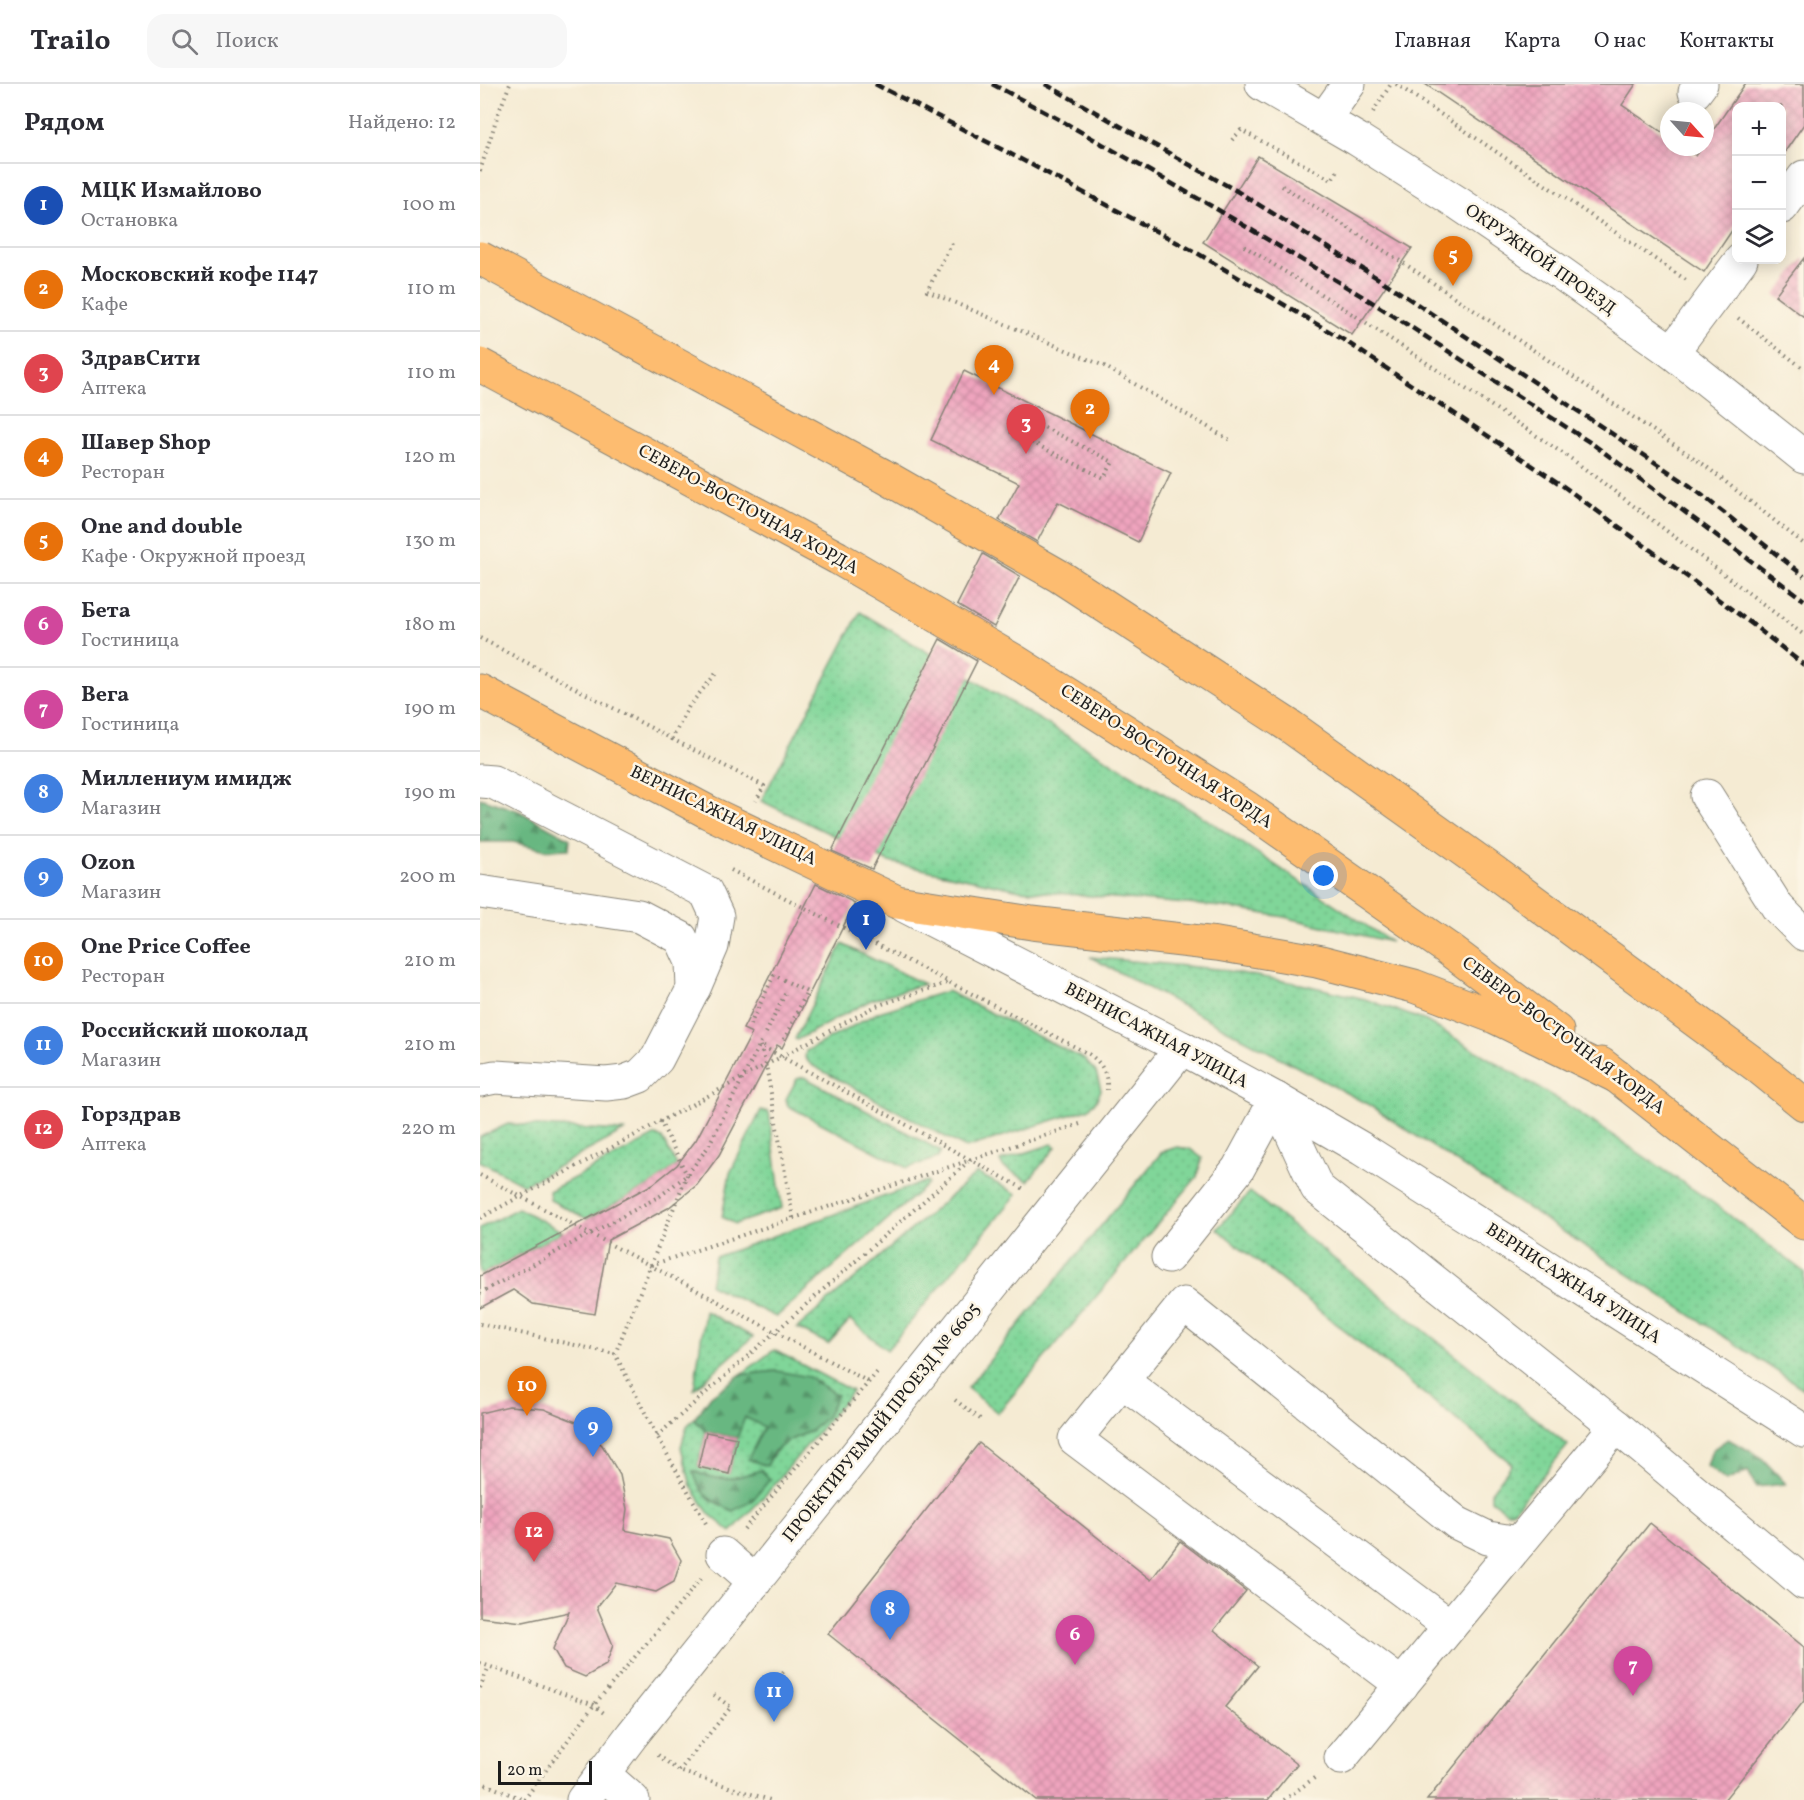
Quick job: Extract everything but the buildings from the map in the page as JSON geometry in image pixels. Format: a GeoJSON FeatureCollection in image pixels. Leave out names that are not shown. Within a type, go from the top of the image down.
{"type":"FeatureCollection","features":[{"type":"Feature","properties":{"kind":"main road"},"geometry":{"type":"LineString","coordinates":[[480,258],[882,475],[1059,576],[1291,727],[1494,872],[1804,1104]]}},
{"type":"Feature","properties":{"kind":"main road","name":"СЕВЕРО-ВОСТОЧНАЯ ХОРДА"},"geometry":{"type":"LineString","coordinates":[[480,365],[838,558],[1014,660],[1247,808],[1447,948],[1618,1077],[1804,1223]]}},
{"type":"Feature","properties":{"kind":"main road","name":"ВЕРНИСАЖНАЯ УЛИЦА"},"geometry":{"type":"LineString","coordinates":[[480,691],[708,812],[897,902]]}},
{"type":"Feature","properties":{"kind":"main road"},"geometry":{"type":"LineString","coordinates":[[480,711],[525,715]]}},
{"type":"Feature","properties":{"kind":"main road"},"geometry":{"type":"LineString","coordinates":[[897,902],[1032,922],[1218,944],[1317,961],[1414,986],[1485,1013],[1618,1077]]}},
{"type":"Feature","properties":{"kind":"street","name":"ОКРУЖНОЙ ПРОЕЗД"},"geometry":{"type":"LineString","coordinates":[[1262,84],[1324,119],[1458,203],[1561,273],[1672,352],[1804,457]]}},
{"type":"Feature","properties":{"kind":"street"},"geometry":{"type":"LineString","coordinates":[[1324,119],[1349,84]]}},
{"type":"Feature","properties":{"kind":"street"},"geometry":{"type":"LineString","coordinates":[[1786,202],[1804,177]]}},
{"type":"Feature","properties":{"kind":"street"},"geometry":{"type":"LineString","coordinates":[[1672,352],[1738,264]]}},
{"type":"Feature","properties":{"kind":"street"},"geometry":{"type":"LineString","coordinates":[[480,781],[493,782],[706,892],[717,916],[712,946],[693,989],[657,1059],[640,1076],[624,1082],[606,1084],[485,1076]]}},
{"type":"Feature","properties":{"kind":"street"},"geometry":{"type":"LineString","coordinates":[[1707,796],[1778,908],[1804,934]]}},
{"type":"Feature","properties":{"kind":"street"},"geometry":{"type":"LineString","coordinates":[[480,892],[639,916],[681,938],[692,962],[693,989]]}},
{"type":"Feature","properties":{"kind":"street","name":"ВЕРНИСАЖНАЯ УЛИЦА"},"geometry":{"type":"LineString","coordinates":[[897,902],[1182,1048],[1362,1149],[1804,1431]]}},
{"type":"Feature","properties":{"kind":"street","name":"ПРОЕКТИРУЕМЫЙ ПРОЕЗД № 6605"},"geometry":{"type":"LineString","coordinates":[[584,1800],[602,1773],[1182,1048]]}},
{"type":"Feature","properties":{"kind":"street"},"geometry":{"type":"LineString","coordinates":[[1167,1257],[1238,1168],[1276,1099]]}},
{"type":"Feature","properties":{"kind":"street"},"geometry":{"type":"LineString","coordinates":[[1276,1099],[1317,1188],[1616,1426],[1804,1582]]}},
{"type":"Feature","properties":{"kind":"street"},"geometry":{"type":"LineString","coordinates":[[1402,1685],[1075,1440],[1184,1304],[1457,1523],[1488,1538],[1519,1543]]}},
{"type":"Feature","properties":{"kind":"street"},"geometry":{"type":"LineString","coordinates":[[1122,1381],[1450,1626]]}},
{"type":"Feature","properties":{"kind":"street"},"geometry":{"type":"LineString","coordinates":[[1341,1758],[1616,1426]]}},
{"type":"Feature","properties":{"kind":"street"},"geometry":{"type":"LineString","coordinates":[[723,1554],[755,1582]]}},
{"type":"Feature","properties":{"kind":"street"},"geometry":{"type":"LineString","coordinates":[[602,1773],[633,1800]]}},
{"type":"Feature","properties":{"kind":"path"},"geometry":{"type":"LineString","coordinates":[[480,171],[510,84]]}},
{"type":"Feature","properties":{"kind":"path"},"geometry":{"type":"LineString","coordinates":[[1370,117],[1391,84]]}},
{"type":"Feature","properties":{"kind":"path"},"geometry":{"type":"LineString","coordinates":[[1396,84],[1712,298],[1804,369]]}},
{"type":"Feature","properties":{"kind":"path"},"geometry":{"type":"LineString","coordinates":[[1232,140],[1241,130],[1332,180],[1338,170]]}},
{"type":"Feature","properties":{"kind":"path"},"geometry":{"type":"LineString","coordinates":[[1282,186],[1402,262],[1703,464],[1804,544]]}},
{"type":"Feature","properties":{"kind":"path"},"geometry":{"type":"LineString","coordinates":[[952,243],[927,291],[1104,366],[1230,440]]}},
{"type":"Feature","properties":{"kind":"path"},"geometry":{"type":"LineString","coordinates":[[1244,246],[1362,320],[1573,460],[1804,635]]}},
{"type":"Feature","properties":{"kind":"path"},"geometry":{"type":"LineString","coordinates":[[1018,414],[1064,437],[1113,462],[1104,478],[1010,431],[1018,414]]}},
{"type":"Feature","properties":{"kind":"path"},"geometry":{"type":"LineString","coordinates":[[480,638],[672,739],[689,706],[718,671]]}},
{"type":"Feature","properties":{"kind":"path"},"geometry":{"type":"LineString","coordinates":[[725,867],[1089,1053],[1099,1060],[1104,1070]]}},
{"type":"Feature","properties":{"kind":"path"},"geometry":{"type":"LineString","coordinates":[[750,1024],[774,975],[807,992],[783,1041]]}},
{"type":"Feature","properties":{"kind":"path"},"geometry":{"type":"LineString","coordinates":[[480,1218],[876,1006],[950,982]]}},
{"type":"Feature","properties":{"kind":"path"},"geometry":{"type":"LineString","coordinates":[[766,1033],[787,990]]}},
{"type":"Feature","properties":{"kind":"path"},"geometry":{"type":"LineString","coordinates":[[480,1782],[524,1800],[594,1705],[723,1554],[657,1436],[615,1354],[687,1175],[708,1147],[763,1038]]}},
{"type":"Feature","properties":{"kind":"path"},"geometry":{"type":"LineString","coordinates":[[760,1045],[1029,1192]]}},
{"type":"Feature","properties":{"kind":"path"},"geometry":{"type":"LineString","coordinates":[[760,1045],[766,1065],[793,1218]]}},
{"type":"Feature","properties":{"kind":"path"},"geometry":{"type":"LineString","coordinates":[[660,1121],[687,1175]]}},
{"type":"Feature","properties":{"kind":"path"},"geometry":{"type":"LineString","coordinates":[[650,1266],[1086,1122]]}},
{"type":"Feature","properties":{"kind":"path"},"geometry":{"type":"LineString","coordinates":[[657,1436],[971,1160]]}},
{"type":"Feature","properties":{"kind":"path"},"geometry":{"type":"LineString","coordinates":[[480,1174],[869,1382]]}},
{"type":"Feature","properties":{"kind":"path"},"geometry":{"type":"LineString","coordinates":[[480,1293],[660,1196],[687,1175]]}},
{"type":"Feature","properties":{"kind":"path"},"geometry":{"type":"LineString","coordinates":[[480,1324],[615,1354]]}},
{"type":"Feature","properties":{"kind":"path"},"geometry":{"type":"LineString","coordinates":[[955,1400],[983,1421]]}},
{"type":"Feature","properties":{"kind":"path"},"geometry":{"type":"LineString","coordinates":[[480,1663],[594,1705],[605,1714]]}},
{"type":"Feature","properties":{"kind":"path"},"geometry":{"type":"LineString","coordinates":[[480,1688],[489,1666]]}},
{"type":"Feature","properties":{"kind":"path"},"geometry":{"type":"LineString","coordinates":[[763,1696],[784,1671]]}},
{"type":"Feature","properties":{"kind":"path"},"geometry":{"type":"LineString","coordinates":[[679,1771],[731,1707],[714,1695]]}},
{"type":"Feature","properties":{"kind":"path"},"geometry":{"type":"LineString","coordinates":[[654,1752],[679,1771],[770,1800]]}},
{"type":"Feature","properties":{"kind":"path"},"geometry":{"type":"LineString","coordinates":[[1284,1800],[1341,1758]]}},
{"type":"Feature","properties":{"kind":"green space"},"geometry":{"type":"Polygon","coordinates":[[[860,612],[1203,817],[1391,942],[1284,917],[1222,907],[1020,890],[889,862],[761,801],[860,612]]]}},
{"type":"Feature","properties":{"kind":"green space"},"geometry":{"type":"Polygon","coordinates":[[[480,798],[519,811],[570,839],[569,849],[546,850],[513,842],[480,842],[480,798]]]}},
{"type":"Feature","properties":{"kind":"green space"},"geometry":{"type":"Polygon","coordinates":[[[842,944],[924,984],[871,1000],[797,1040],[795,1039],[842,944]]]}},
{"type":"Feature","properties":{"kind":"green space"},"geometry":{"type":"Polygon","coordinates":[[[1090,957],[1217,969],[1301,984],[1365,999],[1426,1021],[1564,1103],[1712,1202],[1804,1272],[1804,1389],[1369,1105],[1090,957]]]}},
{"type":"Feature","properties":{"kind":"green space"},"geometry":{"type":"Polygon","coordinates":[[[947,991],[1084,1059],[1096,1072],[1101,1090],[1096,1101],[1088,1109],[966,1148],[811,1065],[805,1058],[806,1051],[879,1012],[947,991]]]}},
{"type":"Feature","properties":{"kind":"green space"},"geometry":{"type":"Polygon","coordinates":[[[804,1077],[941,1151],[938,1158],[907,1168],[788,1106],[786,1099],[797,1079],[804,1077]]]}},
{"type":"Feature","properties":{"kind":"green space"},"geometry":{"type":"Polygon","coordinates":[[[761,1110],[769,1112],[782,1208],[735,1224],[722,1217],[730,1173],[761,1110]]]}},
{"type":"Feature","properties":{"kind":"green space"},"geometry":{"type":"Polygon","coordinates":[[[508,1124],[624,1131],[524,1185],[480,1161],[480,1137],[508,1124]]]}},
{"type":"Feature","properties":{"kind":"green space"},"geometry":{"type":"Polygon","coordinates":[[[656,1135],[662,1138],[677,1165],[653,1184],[587,1219],[550,1200],[549,1191],[656,1135]]]}},
{"type":"Feature","properties":{"kind":"green space"},"geometry":{"type":"Polygon","coordinates":[[[1052,1144],[1056,1147],[1028,1181],[1003,1167],[1000,1161],[1052,1144]]]}},
{"type":"Feature","properties":{"kind":"green space"},"geometry":{"type":"Polygon","coordinates":[[[1177,1147],[1190,1149],[1202,1158],[1197,1177],[998,1413],[967,1388],[1162,1152],[1177,1147]]]}},
{"type":"Feature","properties":{"kind":"green space"},"geometry":{"type":"Polygon","coordinates":[[[977,1173],[1017,1194],[887,1350],[850,1320],[828,1344],[797,1328],[977,1173]]]}},
{"type":"Feature","properties":{"kind":"green space"},"geometry":{"type":"Polygon","coordinates":[[[927,1181],[928,1184],[776,1317],[710,1285],[715,1257],[927,1181]]]}},
{"type":"Feature","properties":{"kind":"green space"},"geometry":{"type":"Polygon","coordinates":[[[1250,1192],[1568,1445],[1514,1510],[1507,1512],[1491,1500],[1491,1492],[1512,1464],[1217,1229],[1250,1192]]]}},
{"type":"Feature","properties":{"kind":"green space"},"geometry":{"type":"Polygon","coordinates":[[[518,1208],[563,1232],[482,1275],[480,1271],[480,1228],[518,1208]]]}},
{"type":"Feature","properties":{"kind":"green space"},"geometry":{"type":"Polygon","coordinates":[[[705,1311],[753,1337],[694,1389],[705,1311]]]}},
{"type":"Feature","properties":{"kind":"green space"},"geometry":{"type":"Polygon","coordinates":[[[774,1350],[852,1391],[769,1491],[731,1532],[709,1514],[691,1486],[681,1447],[687,1426],[694,1419],[706,1432],[698,1467],[729,1473],[737,1438],[745,1417],[765,1427],[767,1466],[780,1447],[811,1431],[776,1371],[740,1375],[774,1350]],[[761,1470],[727,1478],[712,1477],[694,1471],[707,1497],[733,1511],[761,1470]]]}},
{"type":"Feature","properties":{"kind":"green space"},"geometry":{"type":"Polygon","coordinates":[[[777,1371],[809,1377],[837,1395],[826,1417],[811,1431],[790,1440],[773,1452],[767,1466],[748,1459],[764,1427],[745,1417],[737,1438],[706,1432],[694,1419],[711,1396],[740,1375],[777,1371]]]}},
{"type":"Feature","properties":{"kind":"green space"},"geometry":{"type":"Polygon","coordinates":[[[1728,1439],[1761,1457],[1786,1484],[1756,1487],[1748,1471],[1726,1481],[1707,1466],[1712,1450],[1728,1439]]]}},
{"type":"Feature","properties":{"kind":"green space"},"geometry":{"type":"Polygon","coordinates":[[[761,1470],[770,1479],[752,1501],[733,1511],[717,1503],[703,1492],[693,1471],[712,1477],[727,1478],[761,1470]]]}},
{"type":"Feature","properties":{"kind":"railway"},"geometry":{"type":"LineString","coordinates":[[875,84],[1197,253],[1347,342],[1563,486],[1752,624],[1804,665]]}},
{"type":"Feature","properties":{"kind":"railway"},"geometry":{"type":"LineString","coordinates":[[992,84],[1220,211],[1375,304],[1594,445],[1804,600]]}},
{"type":"Feature","properties":{"kind":"railway"},"geometry":{"type":"LineString","coordinates":[[1045,84],[1235,190],[1387,284],[1689,485],[1804,576]]}},
{"type":"Feature","properties":{"kind":"place","name":"One and double"},"geometry":{"type":"Point","coordinates":[1453,286]}},
{"type":"Feature","properties":{"kind":"place","name":"Шавер Shop"},"geometry":{"type":"Point","coordinates":[994,395]}},
{"type":"Feature","properties":{"kind":"place","name":"Московский кофе 1147"},"geometry":{"type":"Point","coordinates":[1090,439]}},
{"type":"Feature","properties":{"kind":"place","name":"ЗдравСити"},"geometry":{"type":"Point","coordinates":[1026,454]}},
{"type":"Feature","properties":{"kind":"place","name":"МЦК Измайлово"},"geometry":{"type":"Point","coordinates":[866,950]}},
{"type":"Feature","properties":{"kind":"place","name":"One Price Coffee"},"geometry":{"type":"Point","coordinates":[527,1416]}},
{"type":"Feature","properties":{"kind":"place","name":"Ozon"},"geometry":{"type":"Point","coordinates":[593,1457]}},
{"type":"Feature","properties":{"kind":"place","name":"Горздрав"},"geometry":{"type":"Point","coordinates":[534,1562]}},
{"type":"Feature","properties":{"kind":"place","name":"Миллениум имидж"},"geometry":{"type":"Point","coordinates":[890,1640]}},
{"type":"Feature","properties":{"kind":"place","name":"Бета"},"geometry":{"type":"Point","coordinates":[1075,1665]}},
{"type":"Feature","properties":{"kind":"place","name":"Вега"},"geometry":{"type":"Point","coordinates":[1633,1696]}},
{"type":"Feature","properties":{"kind":"place","name":"Российский шоколад"},"geometry":{"type":"Point","coordinates":[774,1722]}}]}
